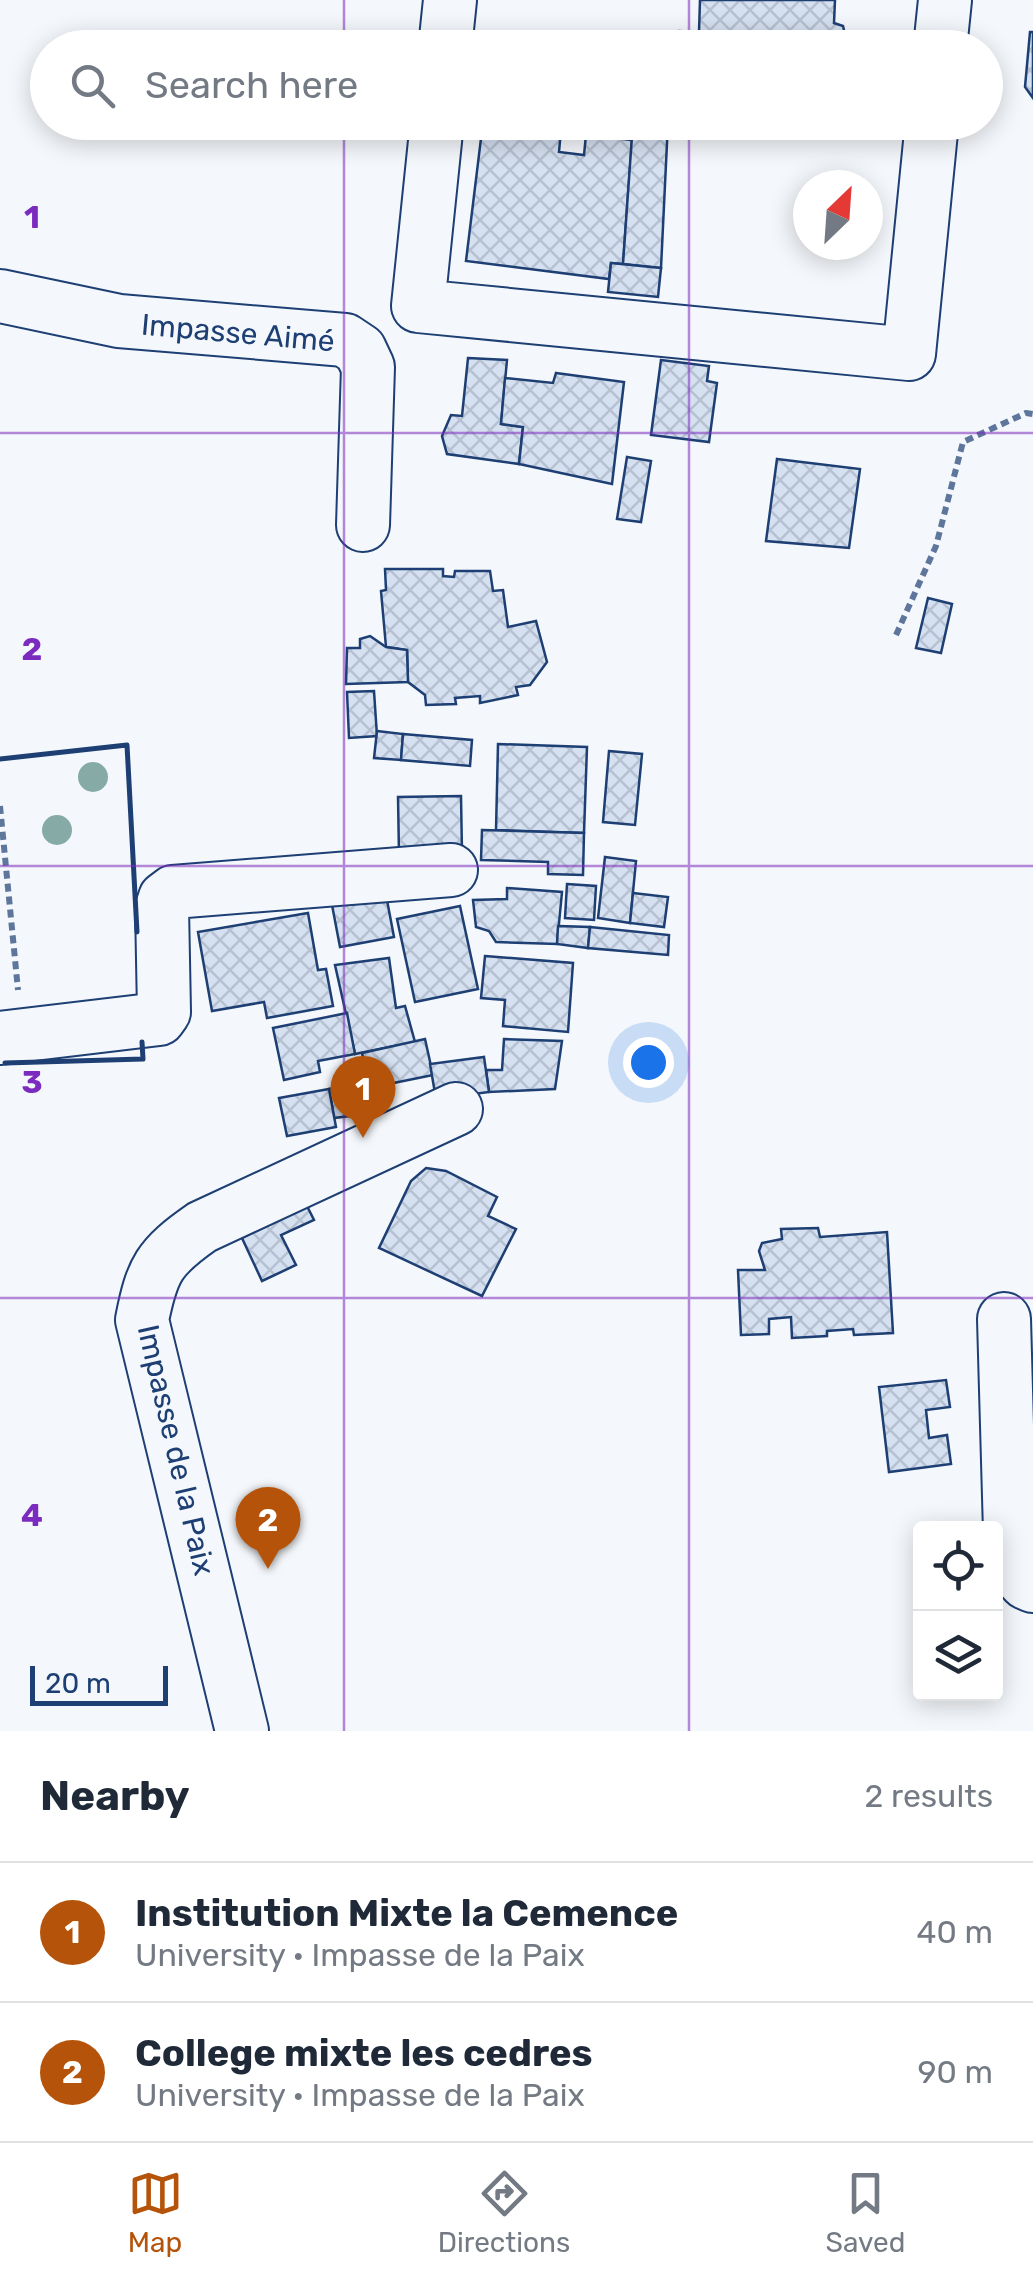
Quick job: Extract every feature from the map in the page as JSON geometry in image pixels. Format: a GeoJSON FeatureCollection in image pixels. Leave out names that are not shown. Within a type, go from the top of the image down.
{"type":"FeatureCollection","features":[{"type":"Feature","properties":{"kind":"street"},"geometry":{"type":"LineString","coordinates":[[447,30],[450,0]]}},
{"type":"Feature","properties":{"kind":"street"},"geometry":{"type":"LineString","coordinates":[[942,30],[945,0]]}},
{"type":"Feature","properties":{"kind":"street"},"geometry":{"type":"LineString","coordinates":[[435,140],[418,306],[909,354],[930,140]]}},
{"type":"Feature","properties":{"kind":"street","name":"Impasse Aimé"},"geometry":{"type":"LineString","coordinates":[[0,296],[119,321],[345,340],[360,350],[368,367],[363,525]]}},
{"type":"Feature","properties":{"kind":"street"},"geometry":{"type":"LineString","coordinates":[[11,1037],[159,1019],[164,1012],[162,907],[173,892],[451,870]]}},
{"type":"Feature","properties":{"kind":"street","name":"Impasse de la Paix"},"geometry":{"type":"LineString","coordinates":[[242,1731],[142,1320],[150,1281],[170,1249],[202,1227],[456,1109]]}},
{"type":"Feature","properties":{"kind":"street"},"geometry":{"type":"LineString","coordinates":[[1004,1319],[1011,1567],[1026,1584],[1033,1586]]}},
{"type":"Feature","properties":{"kind":"path"},"geometry":{"type":"LineString","coordinates":[[896,635],[936,546],[963,442],[1026,413],[1033,414]]}},
{"type":"Feature","properties":{"kind":"path"},"geometry":{"type":"LineString","coordinates":[[0,806],[11,1037]]}},
{"type":"Feature","properties":{"kind":"building"},"geometry":{"type":"Polygon","coordinates":[[[700,0],[835,0],[834,23],[844,30],[699,30],[700,0]]]}},
{"type":"Feature","properties":{"kind":"building"},"geometry":{"type":"Polygon","coordinates":[[[1033,32],[1033,98],[1025,87],[1033,32]]]}},
{"type":"Feature","properties":{"kind":"building"},"geometry":{"type":"Polygon","coordinates":[[[481,140],[560,140],[559,152],[584,155],[586,140],[632,140],[623,264],[611,263],[609,279],[466,261],[481,140]]]}},
{"type":"Feature","properties":{"kind":"building"},"geometry":{"type":"Polygon","coordinates":[[[632,140],[667,140],[661,268],[623,264],[632,140]]]}},
{"type":"Feature","properties":{"kind":"building"},"geometry":{"type":"Polygon","coordinates":[[[611,263],[661,268],[658,297],[608,292],[611,263]]]}},
{"type":"Feature","properties":{"kind":"building"},"geometry":{"type":"Polygon","coordinates":[[[468,358],[507,360],[501,424],[523,427],[519,464],[447,454],[442,436],[451,415],[462,416],[468,358]]]}},
{"type":"Feature","properties":{"kind":"building"},"geometry":{"type":"Polygon","coordinates":[[[661,360],[709,366],[707,381],[717,383],[709,442],[651,435],[661,360]]]}},
{"type":"Feature","properties":{"kind":"building"},"geometry":{"type":"Polygon","coordinates":[[[556,373],[624,382],[612,484],[519,464],[523,427],[501,424],[505,378],[553,383],[556,373]]]}},
{"type":"Feature","properties":{"kind":"building"},"geometry":{"type":"Polygon","coordinates":[[[627,457],[651,461],[641,522],[617,519],[627,457]]]}},
{"type":"Feature","properties":{"kind":"building"},"geometry":{"type":"Polygon","coordinates":[[[777,459],[860,469],[849,548],[766,541],[777,459]]]}},
{"type":"Feature","properties":{"kind":"building"},"geometry":{"type":"Polygon","coordinates":[[[385,569],[443,569],[443,576],[454,577],[455,571],[490,571],[493,591],[503,590],[508,627],[536,621],[547,662],[530,685],[516,687],[518,695],[480,703],[480,696],[455,698],[456,704],[426,705],[425,695],[408,682],[407,650],[386,647],[381,591],[386,590],[385,569]]]}},
{"type":"Feature","properties":{"kind":"building"},"geometry":{"type":"Polygon","coordinates":[[[928,598],[952,604],[941,653],[916,648],[928,598]]]}},
{"type":"Feature","properties":{"kind":"building"},"geometry":{"type":"Polygon","coordinates":[[[370,636],[386,647],[407,650],[408,682],[346,684],[347,648],[360,648],[360,639],[370,636]]]}},
{"type":"Feature","properties":{"kind":"building"},"geometry":{"type":"Polygon","coordinates":[[[374,691],[377,736],[349,738],[347,692],[374,691]]]}},
{"type":"Feature","properties":{"kind":"building"},"geometry":{"type":"Polygon","coordinates":[[[377,731],[403,734],[401,760],[374,758],[377,731]]]}},
{"type":"Feature","properties":{"kind":"building"},"geometry":{"type":"Polygon","coordinates":[[[403,734],[472,740],[470,766],[401,760],[403,734]]]}},
{"type":"Feature","properties":{"kind":"building"},"geometry":{"type":"Polygon","coordinates":[[[498,744],[587,747],[584,833],[496,830],[498,744]]]}},
{"type":"Feature","properties":{"kind":"building"},"geometry":{"type":"Polygon","coordinates":[[[609,751],[642,754],[635,825],[603,822],[609,751]]]}},
{"type":"Feature","properties":{"kind":"building"},"geometry":{"type":"Polygon","coordinates":[[[461,796],[462,853],[399,854],[398,797],[461,796]]]}},
{"type":"Feature","properties":{"kind":"building"},"geometry":{"type":"Polygon","coordinates":[[[482,830],[584,833],[583,875],[548,874],[548,862],[481,860],[482,830]]]}},
{"type":"Feature","properties":{"kind":"building"},"geometry":{"type":"Polygon","coordinates":[[[605,857],[636,861],[630,923],[598,918],[605,857]]]}},
{"type":"Feature","properties":{"kind":"building"},"geometry":{"type":"Polygon","coordinates":[[[567,884],[596,886],[594,920],[565,918],[567,884]]]}},
{"type":"Feature","properties":{"kind":"building"},"geometry":{"type":"Polygon","coordinates":[[[507,888],[562,892],[557,944],[496,942],[489,931],[476,927],[473,900],[507,899],[507,888]]]}},
{"type":"Feature","properties":{"kind":"building"},"geometry":{"type":"Polygon","coordinates":[[[633,893],[668,897],[664,927],[630,923],[633,893]]]}},
{"type":"Feature","properties":{"kind":"building"},"geometry":{"type":"Polygon","coordinates":[[[386,895],[394,937],[340,947],[332,905],[386,895]]]}},
{"type":"Feature","properties":{"kind":"building"},"geometry":{"type":"Polygon","coordinates":[[[460,906],[478,989],[415,1002],[397,919],[460,906]]]}},
{"type":"Feature","properties":{"kind":"building"},"geometry":{"type":"Polygon","coordinates":[[[308,913],[318,970],[326,969],[333,1006],[267,1018],[264,1002],[212,1011],[198,932],[308,913]]]}},
{"type":"Feature","properties":{"kind":"building"},"geometry":{"type":"Polygon","coordinates":[[[558,926],[590,927],[588,948],[557,944],[558,926]]]}},
{"type":"Feature","properties":{"kind":"building"},"geometry":{"type":"Polygon","coordinates":[[[590,927],[669,935],[668,955],[588,948],[590,927]]]}},
{"type":"Feature","properties":{"kind":"building"},"geometry":{"type":"Polygon","coordinates":[[[485,956],[573,963],[568,1032],[503,1026],[505,1000],[481,998],[485,956]]]}},
{"type":"Feature","properties":{"kind":"building"},"geometry":{"type":"Polygon","coordinates":[[[389,958],[396,1008],[405,1006],[415,1042],[355,1054],[335,965],[389,958]]]}},
{"type":"Feature","properties":{"kind":"building"},"geometry":{"type":"Polygon","coordinates":[[[347,1013],[355,1054],[318,1061],[320,1072],[284,1080],[273,1028],[347,1013]]]}},
{"type":"Feature","properties":{"kind":"building"},"geometry":{"type":"Polygon","coordinates":[[[425,1039],[433,1075],[369,1088],[362,1053],[425,1039]]]}},
{"type":"Feature","properties":{"kind":"building"},"geometry":{"type":"Polygon","coordinates":[[[504,1039],[562,1041],[555,1089],[489,1092],[486,1070],[502,1070],[504,1039]]]}},
{"type":"Feature","properties":{"kind":"building"},"geometry":{"type":"Polygon","coordinates":[[[484,1057],[489,1092],[436,1099],[430,1064],[484,1057]]]}},
{"type":"Feature","properties":{"kind":"building"},"geometry":{"type":"Polygon","coordinates":[[[368,1081],[373,1113],[334,1118],[329,1089],[368,1081]]]}},
{"type":"Feature","properties":{"kind":"building"},"geometry":{"type":"Polygon","coordinates":[[[329,1089],[336,1127],[287,1136],[279,1098],[329,1089]]]}},
{"type":"Feature","properties":{"kind":"building"},"geometry":{"type":"Polygon","coordinates":[[[426,1168],[446,1171],[497,1197],[488,1216],[516,1229],[482,1296],[379,1248],[411,1181],[426,1168]]]}},
{"type":"Feature","properties":{"kind":"building"},"geometry":{"type":"Polygon","coordinates":[[[307,1206],[314,1220],[281,1235],[296,1265],[262,1281],[242,1238],[307,1206]]]}},
{"type":"Feature","properties":{"kind":"building"},"geometry":{"type":"Polygon","coordinates":[[[818,1228],[820,1237],[887,1232],[893,1333],[854,1335],[853,1329],[827,1331],[827,1336],[792,1338],[791,1317],[769,1319],[769,1334],[741,1335],[738,1270],[765,1270],[759,1251],[762,1243],[782,1239],[781,1229],[818,1228]]]}},
{"type":"Feature","properties":{"kind":"building"},"geometry":{"type":"Polygon","coordinates":[[[946,1380],[950,1407],[926,1410],[929,1438],[947,1435],[951,1464],[889,1472],[879,1387],[946,1380]]]}},
{"type":"Feature","properties":{"kind":"wall"},"geometry":{"type":"LineString","coordinates":[[0,759],[127,745],[137,932]]}},
{"type":"Feature","properties":{"kind":"wall"},"geometry":{"type":"LineString","coordinates":[[5,1063],[143,1059],[142,1042]]}},
{"type":"Feature","properties":{"kind":"place","name":"Institution Mixte la Cemence"},"geometry":{"type":"Point","coordinates":[363,1138]}},
{"type":"Feature","properties":{"kind":"place","name":"College mixte les cedres"},"geometry":{"type":"Point","coordinates":[268,1569]}}]}
